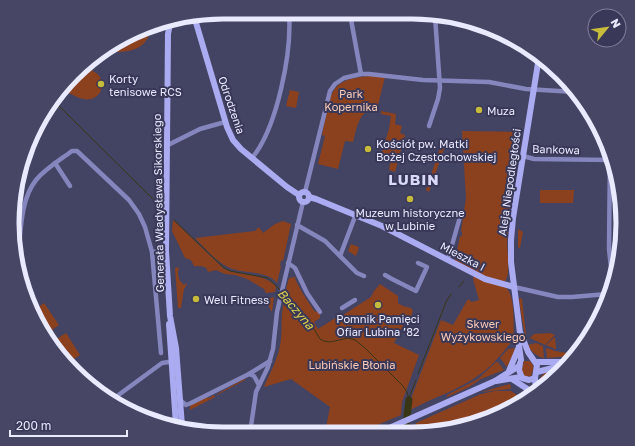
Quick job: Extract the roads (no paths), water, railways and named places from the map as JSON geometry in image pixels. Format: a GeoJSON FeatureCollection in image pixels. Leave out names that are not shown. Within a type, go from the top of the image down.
{"type":"FeatureCollection","features":[{"type":"Feature","properties":{"kind":"street"},"geometry":{"type":"LineString","coordinates":[[252,158],[260,149],[269,129],[278,101],[287,50],[289,19]]}},
{"type":"Feature","properties":{"kind":"street"},"geometry":{"type":"LineString","coordinates":[[351,19],[361,74]]}},
{"type":"Feature","properties":{"kind":"street"},"geometry":{"type":"LineString","coordinates":[[429,126],[440,88],[435,20]]}},
{"type":"Feature","properties":{"kind":"street","name":"Odrodzenia"},"geometry":{"type":"LineString","coordinates":[[195,21],[225,122],[233,140],[287,187],[304,195],[356,214],[382,226]]}},
{"type":"Feature","properties":{"kind":"street","name":"Generała Władysława Sikorskiego"},"geometry":{"type":"LineString","coordinates":[[170,26],[168,34],[166,146],[166,251],[170,316],[169,325],[180,400],[182,423]]}},
{"type":"Feature","properties":{"kind":"street","name":"Aleja Niepodległości"},"geometry":{"type":"LineString","coordinates":[[520,363],[520,333],[511,262],[511,234],[537,62]]}},
{"type":"Feature","properties":{"kind":"street"},"geometry":{"type":"LineString","coordinates":[[251,427],[258,385],[265,373],[274,349],[277,312],[282,288],[303,202],[307,201],[304,195],[332,86],[338,81],[350,76],[361,74],[387,75],[423,80],[489,82],[534,90],[568,92]]}},
{"type":"Feature","properties":{"kind":"street"},"geometry":{"type":"LineString","coordinates":[[166,146],[200,130],[225,122]]}},
{"type":"Feature","properties":{"kind":"street"},"geometry":{"type":"LineString","coordinates":[[20,242],[24,209],[29,192],[36,180],[55,163],[72,151],[79,152],[122,192],[137,210],[148,232],[152,252],[161,353]]}},
{"type":"Feature","properties":{"kind":"street","name":"Bankowa"},"geometry":{"type":"LineString","coordinates":[[523,156],[534,158],[606,160]]}},
{"type":"Feature","properties":{"kind":"street"},"geometry":{"type":"LineString","coordinates":[[55,163],[70,186]]}},
{"type":"Feature","properties":{"kind":"street"},"geometry":{"type":"LineString","coordinates":[[611,177],[609,249],[611,267]]}},
{"type":"Feature","properties":{"kind":"street"},"geometry":{"type":"LineString","coordinates":[[340,256],[356,214]]}},
{"type":"Feature","properties":{"kind":"street"},"geometry":{"type":"LineString","coordinates":[[448,259],[460,217]]}},
{"type":"Feature","properties":{"kind":"street"},"geometry":{"type":"LineString","coordinates":[[297,225],[325,241],[357,273],[364,276]]}},
{"type":"Feature","properties":{"kind":"street","name":"Mieszka I"},"geometry":{"type":"LineString","coordinates":[[382,226],[485,279],[514,287]]}},
{"type":"Feature","properties":{"kind":"street"},"geometry":{"type":"LineString","coordinates":[[152,252],[166,251]]}},
{"type":"Feature","properties":{"kind":"street"},"geometry":{"type":"LineString","coordinates":[[288,263],[295,268],[320,312]]}},
{"type":"Feature","properties":{"kind":"street"},"geometry":{"type":"LineString","coordinates":[[385,275],[416,292],[427,268],[418,263]]}},
{"type":"Feature","properties":{"kind":"street"},"geometry":{"type":"LineString","coordinates":[[514,287],[558,297],[603,294]]}},
{"type":"Feature","properties":{"kind":"street"},"geometry":{"type":"LineString","coordinates":[[342,308],[355,300]]}},
{"type":"Feature","properties":{"kind":"street","name":"Aleja Niepodległości"},"geometry":{"type":"LineString","coordinates":[[520,333],[534,360]]}},
{"type":"Feature","properties":{"kind":"street"},"geometry":{"type":"LineString","coordinates":[[509,371],[519,346]]}},
{"type":"Feature","properties":{"kind":"street"},"geometry":{"type":"LineString","coordinates":[[390,427],[495,381],[520,363],[524,358],[561,362]]}},
{"type":"Feature","properties":{"kind":"street"},"geometry":{"type":"LineString","coordinates":[[534,360],[537,365],[536,385]]}},
{"type":"Feature","properties":{"kind":"street"},"geometry":{"type":"LineString","coordinates":[[116,397],[162,363],[174,361]]}},
{"type":"Feature","properties":{"kind":"street","name":"Generała Władysława Sikorskiego"},"geometry":{"type":"LineString","coordinates":[[174,361],[176,421]]}},
{"type":"Feature","properties":{"kind":"street"},"geometry":{"type":"LineString","coordinates":[[180,400],[186,404],[189,404],[220,389],[270,361]]}},
{"type":"Feature","properties":{"kind":"street"},"geometry":{"type":"LineString","coordinates":[[520,363],[519,373],[529,390]]}},
{"type":"Feature","properties":{"kind":"street"},"geometry":{"type":"LineString","coordinates":[[495,381],[523,378],[529,380],[536,375],[555,368]]}},
{"type":"Feature","properties":{"kind":"street"},"geometry":{"type":"LineString","coordinates":[[251,372],[265,373]]}},
{"type":"Feature","properties":{"kind":"street"},"geometry":{"type":"LineString","coordinates":[[251,372],[258,385]]}},
{"type":"Feature","properties":{"kind":"street"},"geometry":{"type":"LineString","coordinates":[[512,379],[528,391]]}},
{"type":"Feature","properties":{"kind":"waterway","name":"Baczyna"},"geometry":{"type":"LineString","coordinates":[[57,104],[156,202]]}},
{"type":"Feature","properties":{"kind":"waterway","name":"Baczyna"},"geometry":{"type":"LineString","coordinates":[[174,220],[223,267],[230,271],[268,278],[280,290]]}},
{"type":"Feature","properties":{"kind":"waterway"},"geometry":{"type":"LineString","coordinates":[[459,287],[464,281]]}},
{"type":"Feature","properties":{"kind":"waterway","name":"Baczyna"},"geometry":{"type":"LineString","coordinates":[[284,294],[311,324],[320,339],[330,342],[348,338],[355,340],[365,348],[403,386],[407,392],[409,400]]}},
{"type":"Feature","properties":{"kind":"waterway"},"geometry":{"type":"LineString","coordinates":[[418,374],[446,302],[451,294]]}},
{"type":"Feature","properties":{"kind":"waterway"},"geometry":{"type":"LineString","coordinates":[[409,398],[416,380]]}},
{"type":"Feature","properties":{"kind":"waterway"},"geometry":{"type":"LineString","coordinates":[[406,427],[409,400]]}},
{"type":"Feature","properties":{"kind":"place","name":"Korty tenisowe RCS"},"geometry":{"type":"Point","coordinates":[101,84]}},
{"type":"Feature","properties":{"kind":"place","name":"Muza"},"geometry":{"type":"Point","coordinates":[479,110]}},
{"type":"Feature","properties":{"kind":"place","name":"Kościół pw. Matki Bożej Częstochowskiej"},"geometry":{"type":"Point","coordinates":[368,149]}},
{"type":"Feature","properties":{"kind":"place","name":"Muzeum historyczne w Lubinie"},"geometry":{"type":"Point","coordinates":[410,199]}},
{"type":"Feature","properties":{"kind":"place","name":"Well Fitness"},"geometry":{"type":"Point","coordinates":[196,299]}},
{"type":"Feature","properties":{"kind":"place","name":"Pomnik Pamięci Ofiar Lubina ’82"},"geometry":{"type":"Point","coordinates":[378,305]}},
{"type":"Feature","properties":{"kind":"district","name":"LUBIN"},"geometry":{"type":"Point","coordinates":[414,179]}},
{"type":"Feature","properties":{"kind":"park label","name":"Park Kopernika"},"geometry":{"type":"Point","coordinates":[351,99]}},
{"type":"Feature","properties":{"kind":"park label","name":"Skwer Wyżykowskiego"},"geometry":{"type":"Point","coordinates":[483,329]}},
{"type":"Feature","properties":{"kind":"park label","name":"Lubińskie Błonia"},"geometry":{"type":"Point","coordinates":[352,364]}}]}
